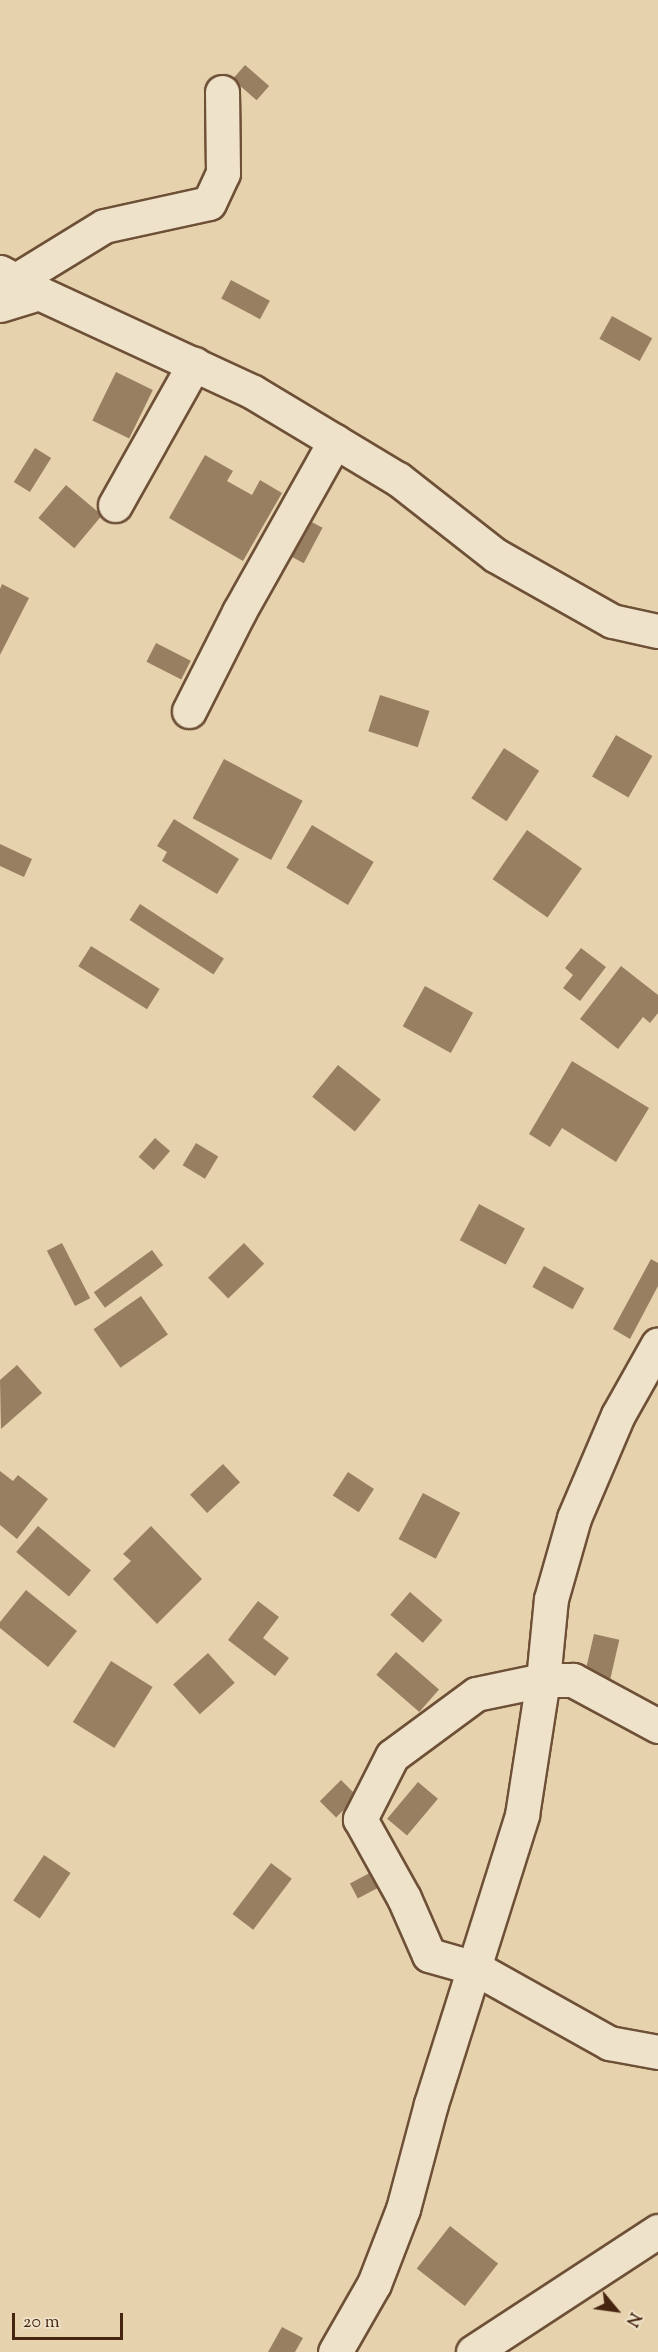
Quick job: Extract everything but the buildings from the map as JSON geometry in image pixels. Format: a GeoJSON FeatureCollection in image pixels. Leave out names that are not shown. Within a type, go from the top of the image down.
{"type":"FeatureCollection","features":[{"type":"Feature","properties":{"kind":"street"},"geometry":{"type":"LineString","coordinates":[[14,287],[104,226],[210,203],[223,173],[222,92]]}},
{"type":"Feature","properties":{"kind":"street"},"geometry":{"type":"LineString","coordinates":[[14,287],[194,364],[253,392],[398,479],[495,555],[612,621],[658,631]]}},
{"type":"Feature","properties":{"kind":"street"},"geometry":{"type":"LineString","coordinates":[[115,505],[194,364]]}},
{"type":"Feature","properties":{"kind":"street"},"geometry":{"type":"LineString","coordinates":[[189,711],[256,582],[334,441]]}},
{"type":"Feature","properties":{"kind":"street"},"geometry":{"type":"LineString","coordinates":[[334,2352],[374,2284],[403,2209],[431,2104],[522,1815],[543,1680],[550,1599],[574,1518],[618,1414],[658,1344]]}},
{"type":"Feature","properties":{"kind":"street"},"geometry":{"type":"LineString","coordinates":[[658,1726],[573,1680],[543,1680],[476,1694],[392,1756],[360,1819],[404,1898],[429,1955],[475,1968],[609,2043],[658,2052]]}},
{"type":"Feature","properties":{"kind":"street"},"geometry":{"type":"LineString","coordinates":[[475,2351],[658,2231]]}}]}
